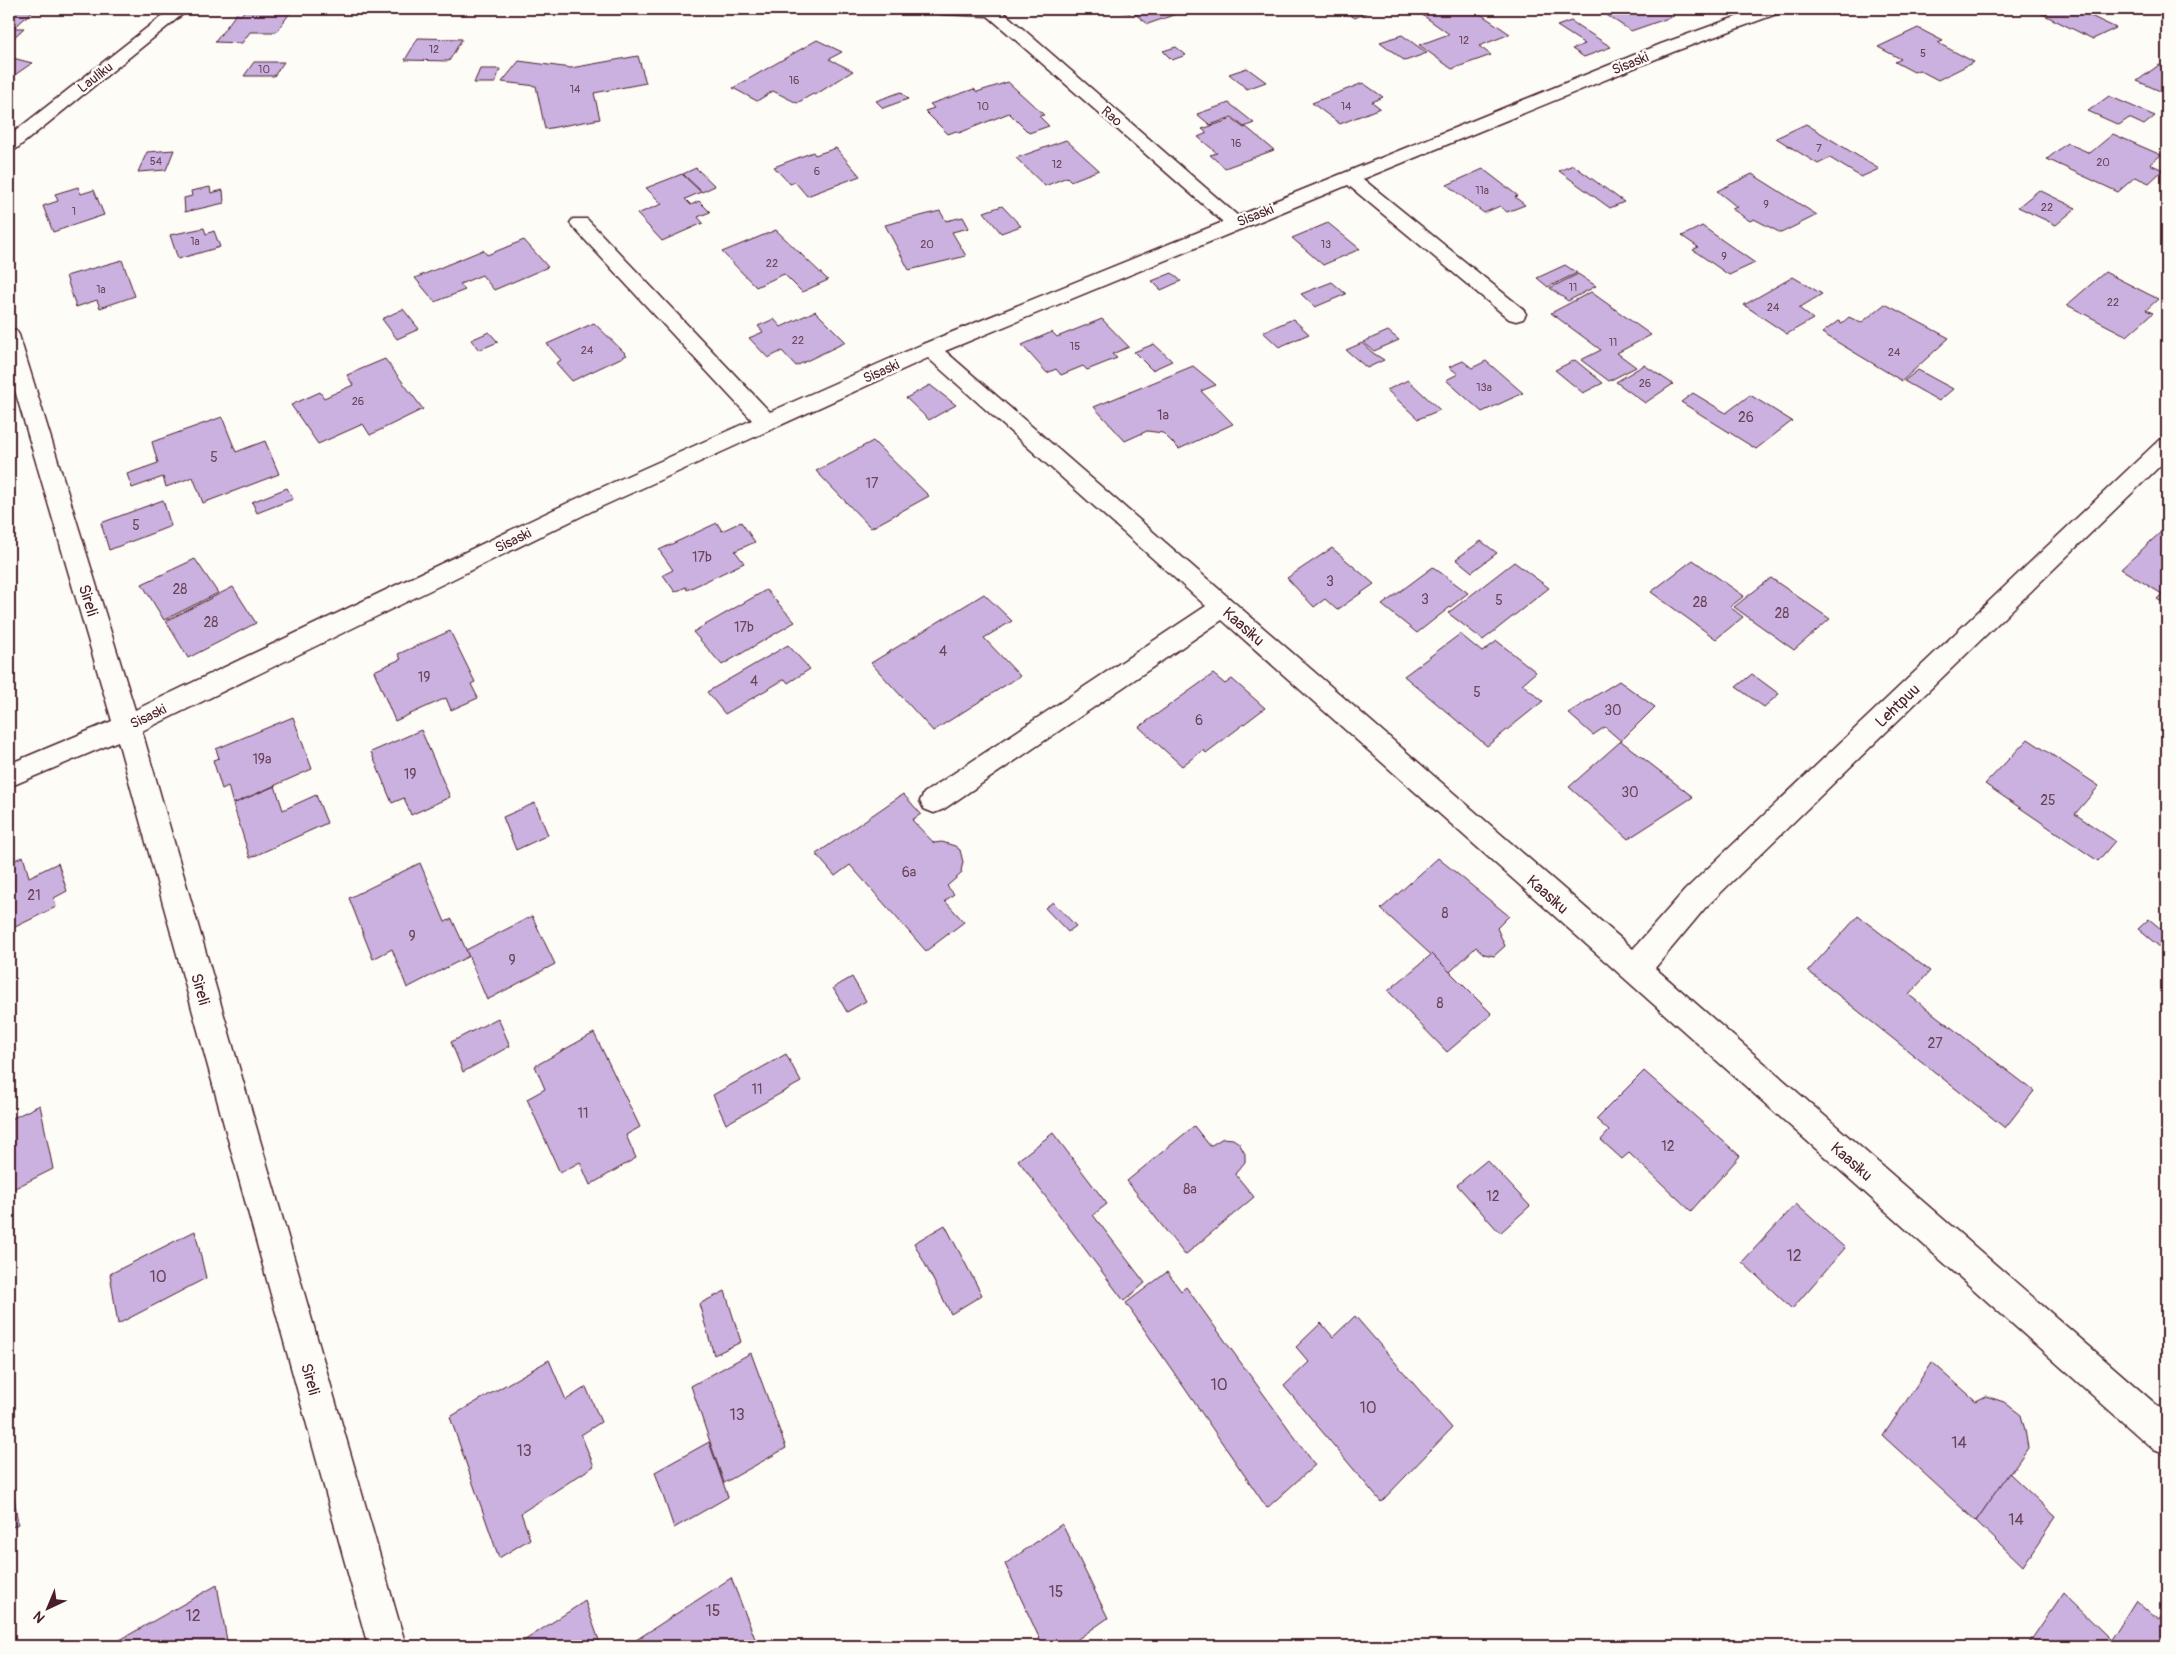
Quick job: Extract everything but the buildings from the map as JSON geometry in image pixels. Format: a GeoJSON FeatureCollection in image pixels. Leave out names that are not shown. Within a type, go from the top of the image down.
{"type":"FeatureCollection","features":[{"type":"Feature","properties":{"kind":"street","name":"Lauliku"},"geometry":{"type":"LineString","coordinates":[[9,145],[181,9]]}},
{"type":"Feature","properties":{"kind":"street"},"geometry":{"type":"LineString","coordinates":[[942,9],[993,10]]}},
{"type":"Feature","properties":{"kind":"street","name":"Sisaski"},"geometry":{"type":"LineString","coordinates":[[9,776],[127,726],[586,504],[930,349],[1667,48],[1772,9]]}},
{"type":"Feature","properties":{"kind":"street","name":"Rao"},"geometry":{"type":"LineString","coordinates":[[993,10],[1235,223]]}},
{"type":"Feature","properties":{"kind":"street"},"geometry":{"type":"LineString","coordinates":[[1349,177],[1516,314]]}},
{"type":"Feature","properties":{"kind":"street"},"geometry":{"type":"LineString","coordinates":[[580,223],[767,422]]}},
{"type":"Feature","properties":{"kind":"street","name":"Sireli"},"geometry":{"type":"LineString","coordinates":[[9,335],[127,726],[387,1646]]}},
{"type":"Feature","properties":{"kind":"street","name":"Kaasiku"},"geometry":{"type":"LineString","coordinates":[[930,349],[2167,1437]]}},
{"type":"Feature","properties":{"kind":"street","name":"Lehtpuu"},"geometry":{"type":"LineString","coordinates":[[1634,970],[1695,899],[2167,446]]}},
{"type":"Feature","properties":{"kind":"street"},"geometry":{"type":"LineString","coordinates":[[934,801],[1222,607]]}}]}
